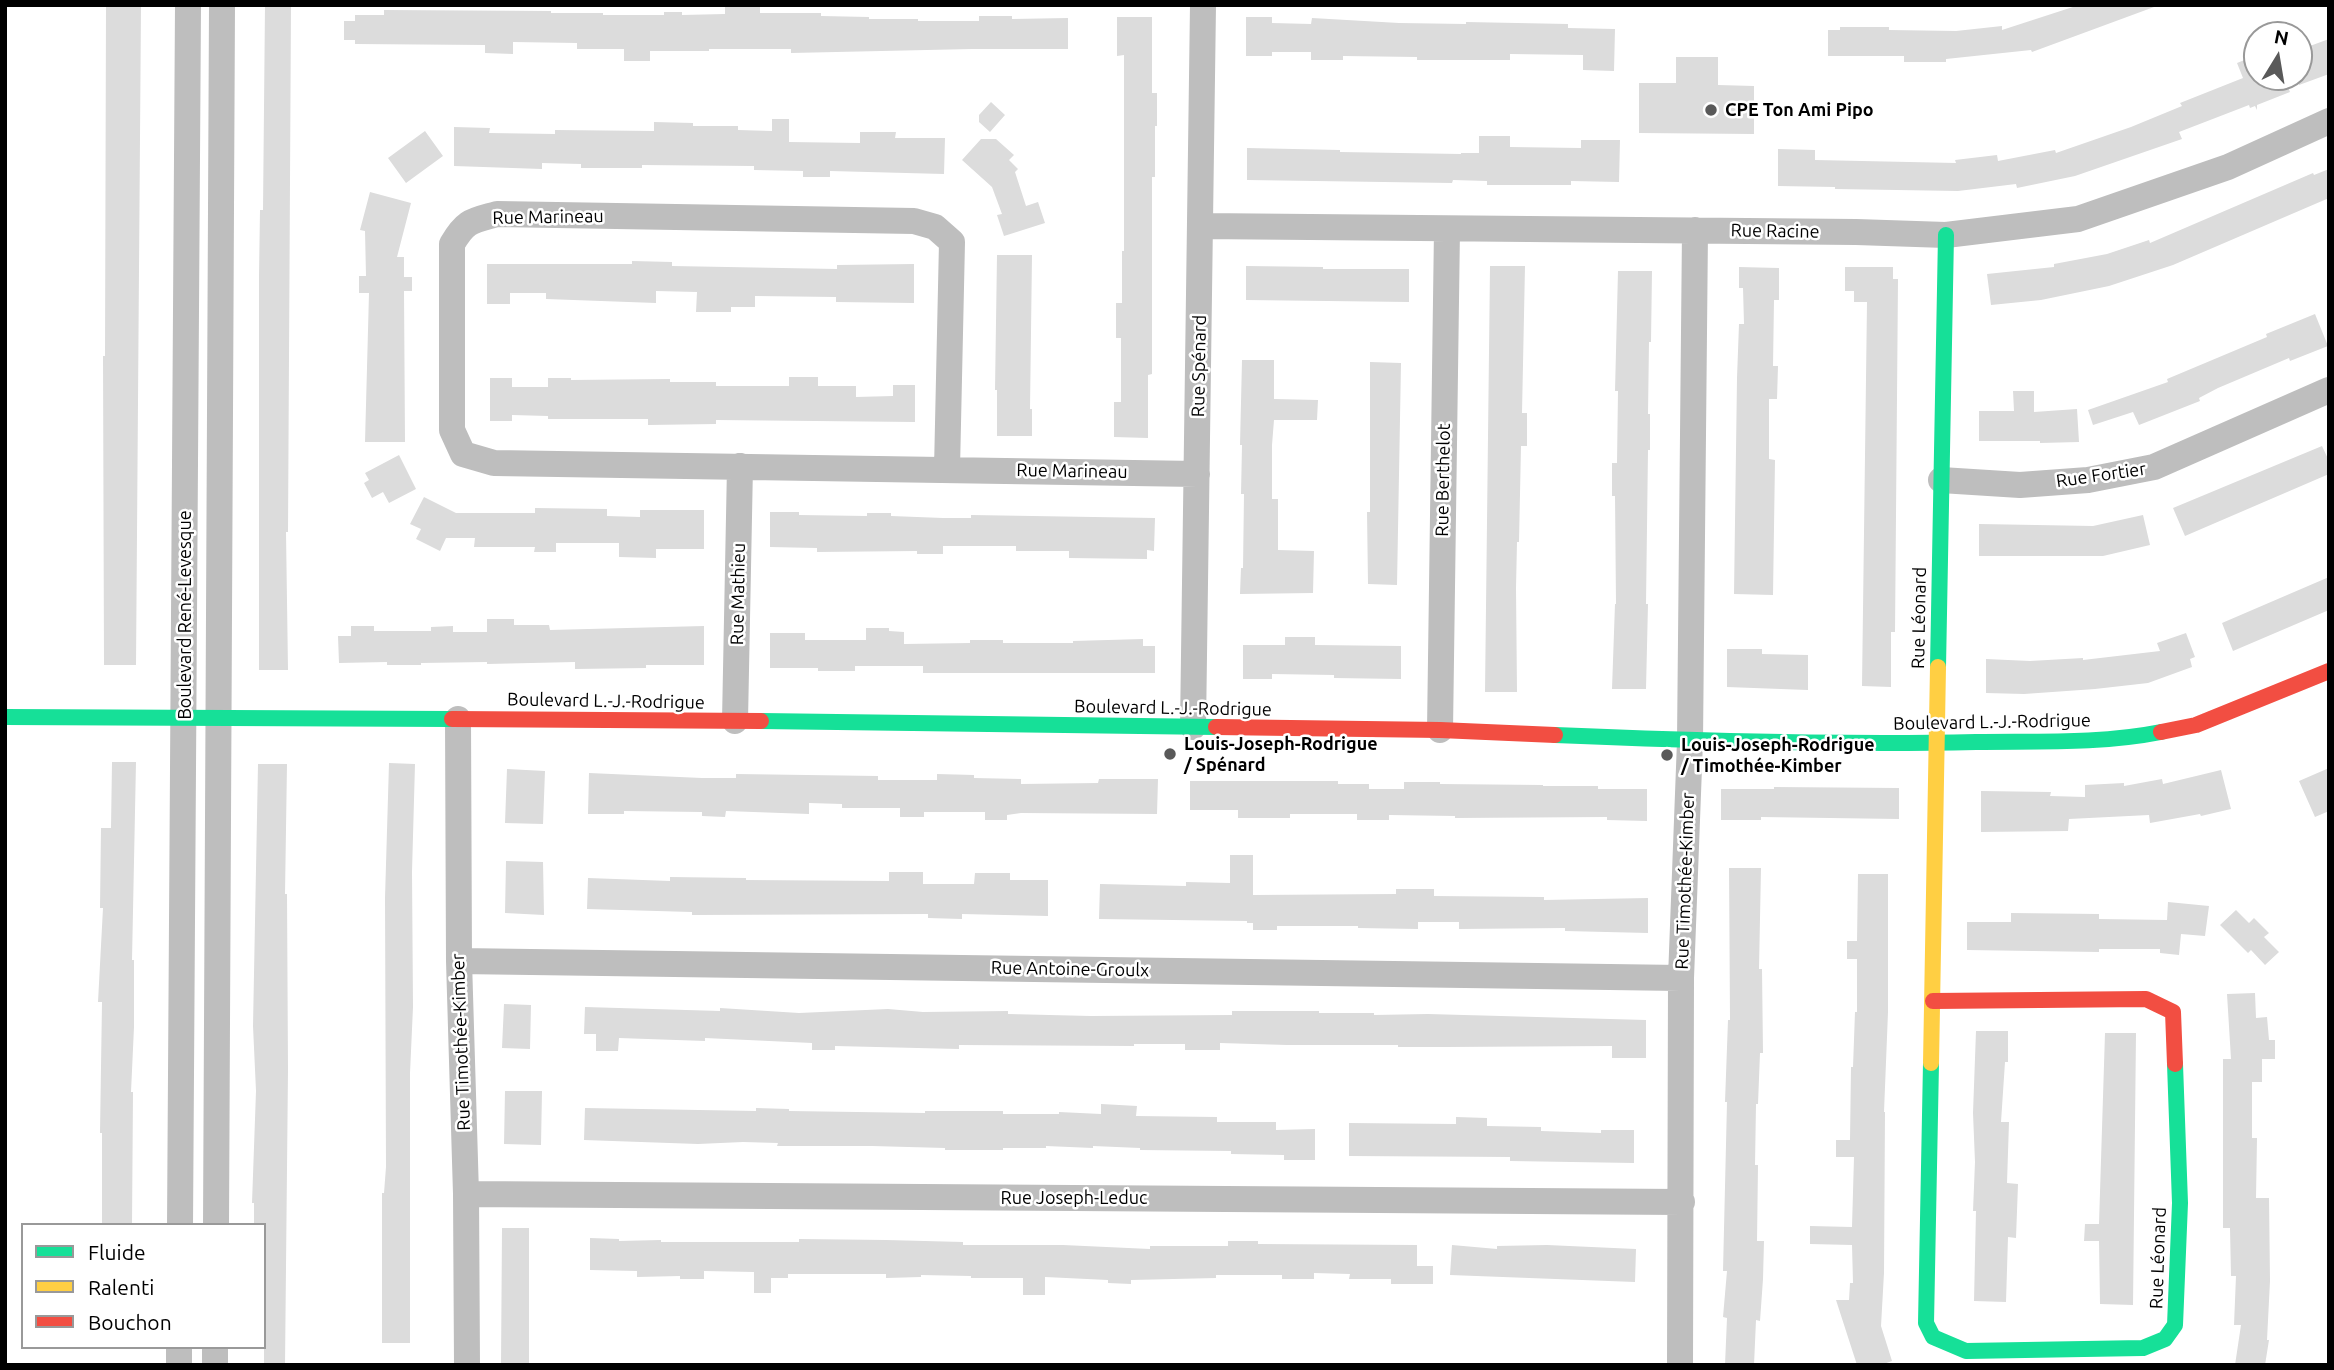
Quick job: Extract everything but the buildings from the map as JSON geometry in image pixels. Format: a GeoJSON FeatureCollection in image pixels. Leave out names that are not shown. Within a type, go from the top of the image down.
{"type":"FeatureCollection","features":[{"type":"Feature","properties":{"kind":"street","name":"Boulevard René-Levesque"},"geometry":{"type":"LineString","coordinates":[[180,1223],[188,5]]}},
{"type":"Feature","properties":{"kind":"street","name":"Boulevard René-Levesque"},"geometry":{"type":"LineString","coordinates":[[216,1223],[222,5]]}},
{"type":"Feature","properties":{"kind":"street","name":"Rue Spénard"},"geometry":{"type":"LineString","coordinates":[[1193,727],[1203,5]]}},
{"type":"Feature","properties":{"kind":"street","name":"Rue Racine"},"geometry":{"type":"LineString","coordinates":[[1201,226],[1856,232],[1946,236],[2078,219],[2228,167],[2329,121]]}},
{"type":"Feature","properties":{"kind":"street","name":"Rue Marineau"},"geometry":{"type":"LineString","coordinates":[[947,469],[952,242],[935,227],[914,221],[498,214],[473,220],[461,228],[452,244],[452,430],[463,454],[494,463],[1197,474]]}},
{"type":"Feature","properties":{"kind":"street","name":"Rue Berthelot"},"geometry":{"type":"LineString","coordinates":[[1440,730],[1447,229]]}},
{"type":"Feature","properties":{"kind":"street","name":"Rue Timothée-Kimber"},"geometry":{"type":"LineString","coordinates":[[1680,1365],[1681,978],[1690,741],[1695,230]]}},
{"type":"Feature","properties":{"kind":"street","name":"Rue Léonard"},"geometry":{"type":"LineString","coordinates":[[1933,1002],[2146,999],[2173,1012],[2180,1203],[2175,1325],[2165,1339],[2143,1348],[1966,1351],[1933,1337],[1926,1323],[1946,236]]}},
{"type":"Feature","properties":{"kind":"street","name":"Rue Fortier"},"geometry":{"type":"LineString","coordinates":[[1941,481],[2020,485],[2088,480],[2154,467],[2329,390]]}},
{"type":"Feature","properties":{"kind":"street","name":"Rue Mathieu"},"geometry":{"type":"LineString","coordinates":[[735,721],[740,466]]}},
{"type":"Feature","properties":{"kind":"street","name":"Boulevard L.-J.-Rodrigue"},"geometry":{"type":"LineString","coordinates":[[5,716],[735,721],[1440,730],[1690,741],[1937,743],[2094,740],[2169,732],[2226,714],[2329,671]]}},
{"type":"Feature","properties":{"kind":"street","name":"Rue Timothée-Kimber"},"geometry":{"type":"LineString","coordinates":[[458,719],[459,961],[466,1194],[467,1365]]}},
{"type":"Feature","properties":{"kind":"street","name":"Rue Antoine-Groulx"},"geometry":{"type":"LineString","coordinates":[[459,961],[1681,978]]}},
{"type":"Feature","properties":{"kind":"street","name":"Rue Joseph-Leduc"},"geometry":{"type":"LineString","coordinates":[[466,1194],[1682,1202]]}},
{"type":"Feature","properties":{"kind":"traffic: fast"},"geometry":{"type":"LineString","coordinates":[[1938,667],[1946,235]]}},
{"type":"Feature","properties":{"kind":"traffic: fast"},"geometry":{"type":"LineString","coordinates":[[5,717],[452,719]]}},
{"type":"Feature","properties":{"kind":"traffic: fast"},"geometry":{"type":"LineString","coordinates":[[761,721],[1216,727]]}},
{"type":"Feature","properties":{"kind":"traffic: fast"},"geometry":{"type":"LineString","coordinates":[[1555,735],[1765,742],[1923,743],[2092,740],[2161,732]]}},
{"type":"Feature","properties":{"kind":"traffic: fast"},"geometry":{"type":"LineString","coordinates":[[1931,1063],[1926,1323],[1933,1337],[1966,1351],[2143,1348],[2165,1339],[2175,1325],[2180,1203],[2175,1064]]}},
{"type":"Feature","properties":{"kind":"traffic: slow"},"geometry":{"type":"LineString","coordinates":[[1931,1063],[1938,667]]}},
{"type":"Feature","properties":{"kind":"traffic: jam"},"geometry":{"type":"LineString","coordinates":[[2161,732],[2196,725],[2329,671]]}},
{"type":"Feature","properties":{"kind":"traffic: jam"},"geometry":{"type":"LineString","coordinates":[[452,719],[761,721]]}},
{"type":"Feature","properties":{"kind":"traffic: jam"},"geometry":{"type":"LineString","coordinates":[[1216,727],[1440,730],[1555,735]]}},
{"type":"Feature","properties":{"kind":"traffic: jam"},"geometry":{"type":"LineString","coordinates":[[1933,1001],[2146,999],[2173,1012],[2175,1064]]}},
{"type":"Feature","properties":{"kind":"place","name":"CPE Ton Ami Pipo"},"geometry":{"type":"Point","coordinates":[1711,110]}},
{"type":"Feature","properties":{"kind":"place","name":"Louis-Joseph-Rodrigue / Spénard"},"geometry":{"type":"Point","coordinates":[1170,754]}},
{"type":"Feature","properties":{"kind":"place","name":"Louis-Joseph-Rodrigue / Timothée-Kimber"},"geometry":{"type":"Point","coordinates":[1667,755]}}]}
